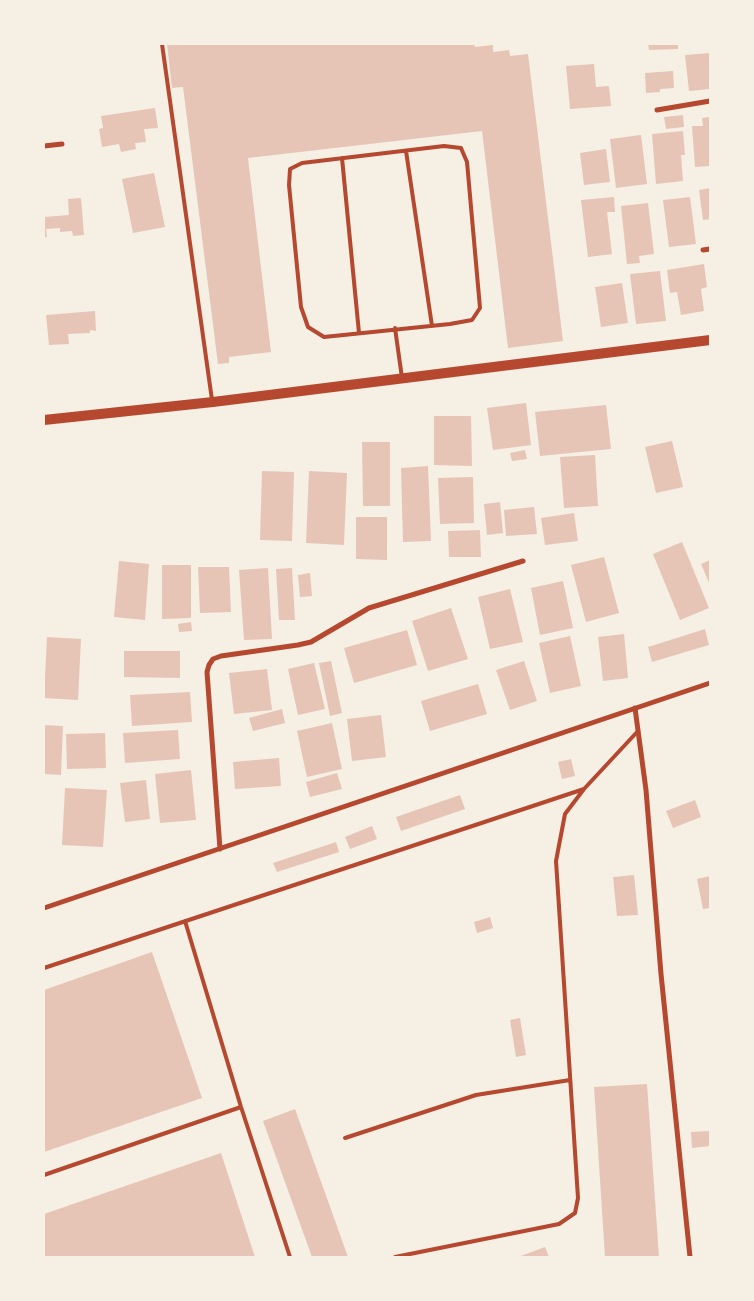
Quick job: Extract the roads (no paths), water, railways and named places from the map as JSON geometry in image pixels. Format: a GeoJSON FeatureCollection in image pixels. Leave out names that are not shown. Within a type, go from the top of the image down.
{"type":"FeatureCollection","features":[{"type":"Feature","properties":{"kind":"main road"},"geometry":{"type":"LineString","coordinates":[[44,420],[212,402],[710,340]]}},
{"type":"Feature","properties":{"kind":"street"},"geometry":{"type":"LineString","coordinates":[[657,110],[710,102]]}},
{"type":"Feature","properties":{"kind":"street"},"geometry":{"type":"LineString","coordinates":[[44,146],[62,144]]}},
{"type":"Feature","properties":{"kind":"street"},"geometry":{"type":"LineString","coordinates":[[703,250],[710,249]]}},
{"type":"Feature","properties":{"kind":"street"},"geometry":{"type":"LineString","coordinates":[[220,849],[207,672],[213,659],[229,654],[311,642],[370,608],[523,561]]}},
{"type":"Feature","properties":{"kind":"street"},"geometry":{"type":"LineString","coordinates":[[44,908],[710,683]]}},
{"type":"Feature","properties":{"kind":"street"},"geometry":{"type":"LineString","coordinates":[[635,708],[646,790],[664,1003],[690,1257]]}},
{"type":"Feature","properties":{"kind":"lane"},"geometry":{"type":"LineString","coordinates":[[162,44],[212,402]]}},
{"type":"Feature","properties":{"kind":"lane"},"geometry":{"type":"LineString","coordinates":[[444,146],[461,148],[467,162],[480,308],[472,320],[432,326],[324,336],[308,327],[301,307],[291,204],[290,169],[302,163],[342,158],[444,146]]}},
{"type":"Feature","properties":{"kind":"lane"},"geometry":{"type":"LineString","coordinates":[[406,151],[432,326]]}},
{"type":"Feature","properties":{"kind":"lane"},"geometry":{"type":"LineString","coordinates":[[342,158],[359,332]]}},
{"type":"Feature","properties":{"kind":"lane"},"geometry":{"type":"LineString","coordinates":[[396,328],[402,378]]}},
{"type":"Feature","properties":{"kind":"lane"},"geometry":{"type":"LineString","coordinates":[[395,1257],[559,1224],[575,1212],[578,1198],[556,861],[566,814],[584,788],[638,731]]}},
{"type":"Feature","properties":{"kind":"lane"},"geometry":{"type":"LineString","coordinates":[[44,968],[584,788]]}},
{"type":"Feature","properties":{"kind":"lane"},"geometry":{"type":"LineString","coordinates":[[184,921],[241,1107],[290,1257]]}},
{"type":"Feature","properties":{"kind":"lane"},"geometry":{"type":"LineString","coordinates":[[345,1138],[476,1096],[570,1080]]}},
{"type":"Feature","properties":{"kind":"lane"},"geometry":{"type":"LineString","coordinates":[[44,1175],[241,1107]]}}]}
